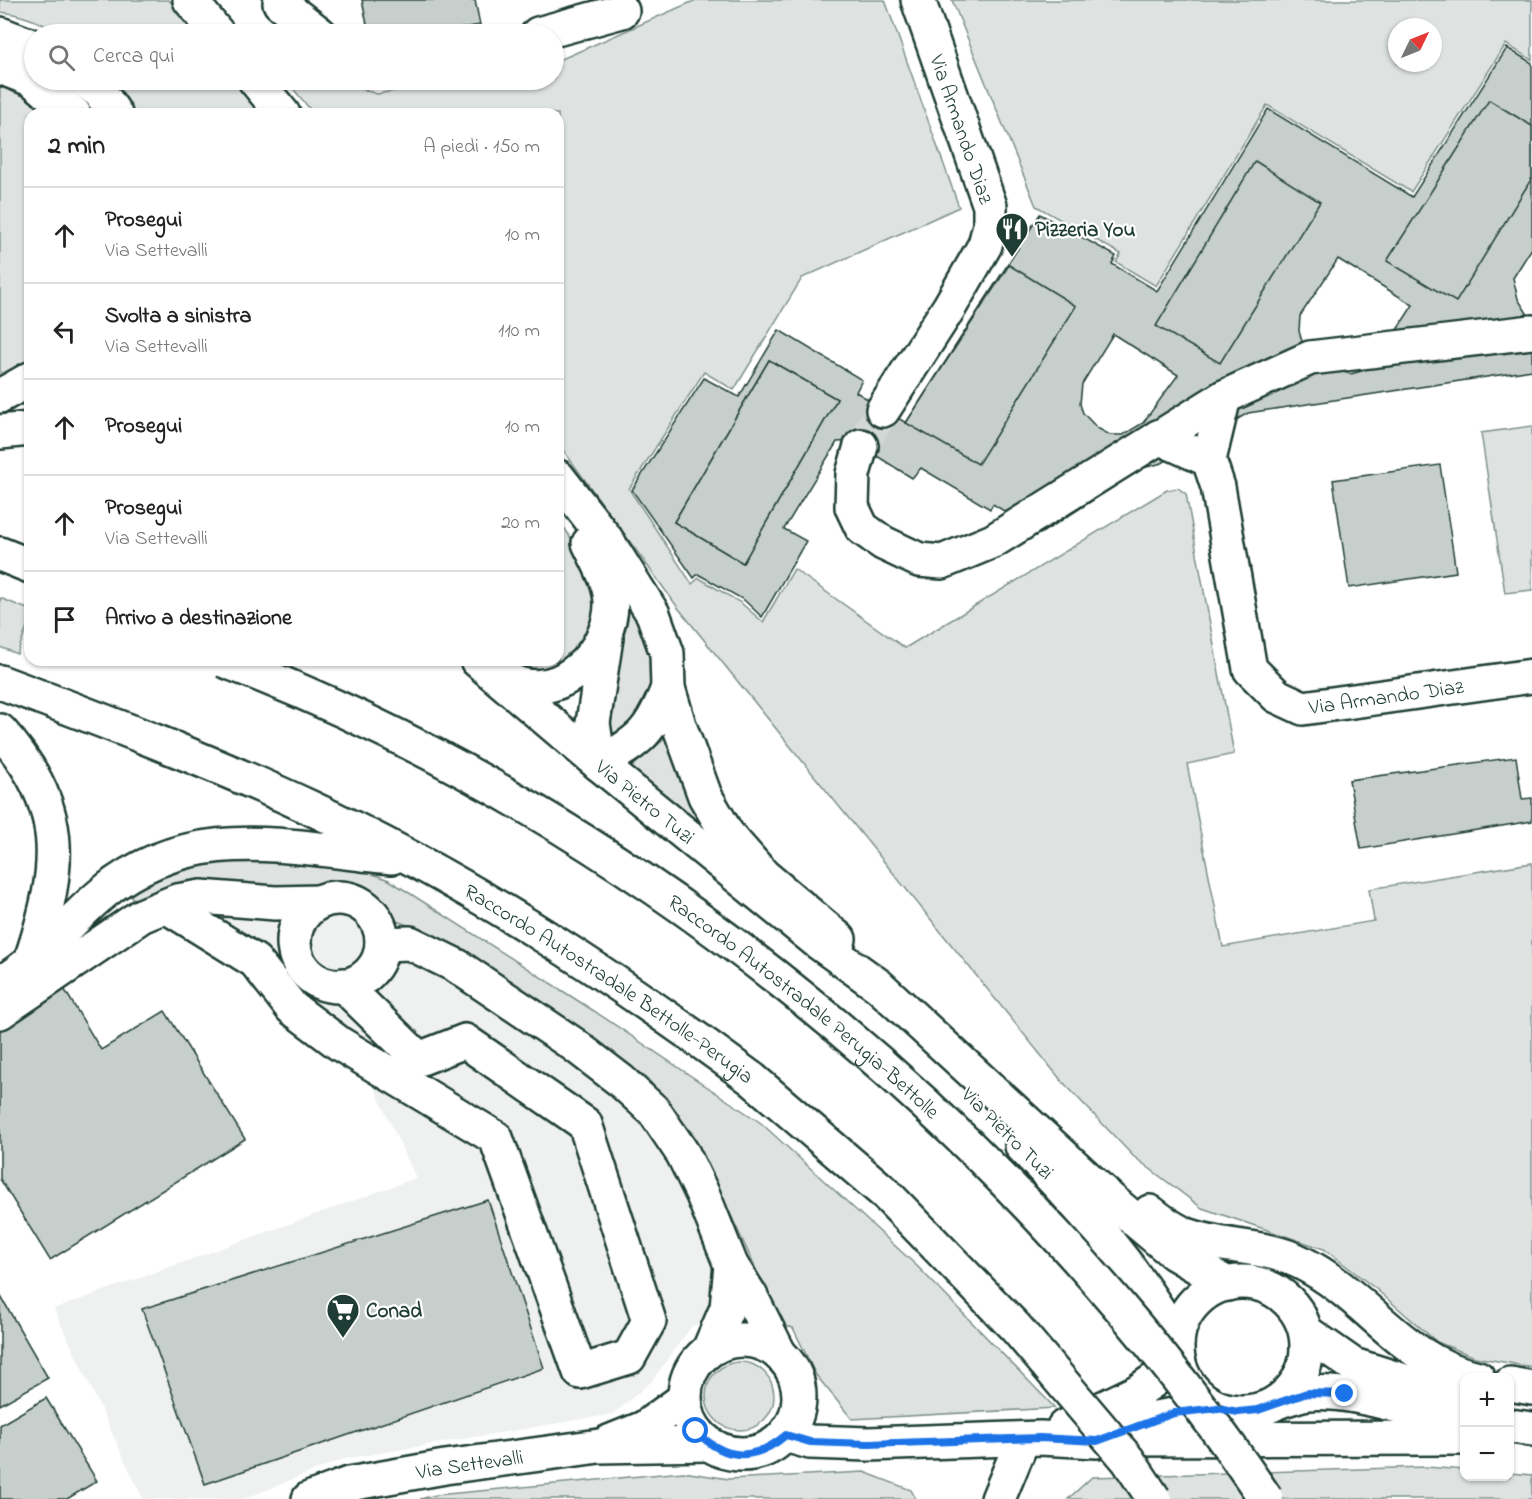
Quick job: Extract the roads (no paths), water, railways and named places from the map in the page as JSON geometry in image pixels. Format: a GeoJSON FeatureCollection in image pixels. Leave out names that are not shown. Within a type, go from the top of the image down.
{"type":"FeatureCollection","features":[{"type":"Feature","properties":{"kind":"main road"},"geometry":{"type":"LineString","coordinates":[[190,0],[210,24]]}},
{"type":"Feature","properties":{"kind":"main road"},"geometry":{"type":"LineString","coordinates":[[281,0],[280,3],[307,24]]}},
{"type":"Feature","properties":{"kind":"main road","name":"Via Armando Diaz"},"geometry":{"type":"LineString","coordinates":[[884,410],[950,306],[985,245],[990,225],[990,206],[918,0]]}},
{"type":"Feature","properties":{"kind":"main road"},"geometry":{"type":"LineString","coordinates":[[564,27],[622,11]]}},
{"type":"Feature","properties":{"kind":"main road"},"geometry":{"type":"LineString","coordinates":[[0,34],[24,43]]}},
{"type":"Feature","properties":{"kind":"main road"},"geometry":{"type":"LineString","coordinates":[[0,67],[24,76]]}},
{"type":"Feature","properties":{"kind":"main road"},"geometry":{"type":"LineString","coordinates":[[45,90],[67,108]]}},
{"type":"Feature","properties":{"kind":"main road"},"geometry":{"type":"LineString","coordinates":[[96,90],[111,108]]}},
{"type":"Feature","properties":{"kind":"main road"},"geometry":{"type":"LineString","coordinates":[[263,90],[277,108]]}},
{"type":"Feature","properties":{"kind":"main road"},"geometry":{"type":"LineString","coordinates":[[861,447],[853,474],[852,507],[862,528],[883,543],[919,560],[942,562],[993,542],[1224,397],[1310,358],[1532,332]]}},
{"type":"Feature","properties":{"kind":"main road"},"geometry":{"type":"LineString","coordinates":[[0,396],[24,382]]}},
{"type":"Feature","properties":{"kind":"main road"},"geometry":{"type":"LineString","coordinates":[[1158,437],[1209,460],[1224,397]]}},
{"type":"Feature","properties":{"kind":"main road"},"geometry":{"type":"LineString","coordinates":[[0,432],[24,430]]}},
{"type":"Feature","properties":{"kind":"main road","name":"Via Armando Diaz"},"geometry":{"type":"LineString","coordinates":[[1209,460],[1218,487],[1250,669],[1277,696],[1303,708],[1532,676]]}},
{"type":"Feature","properties":{"kind":"main road"},"geometry":{"type":"LineString","coordinates":[[564,484],[606,539],[653,614],[668,653],[668,688],[705,796],[728,834],[763,875],[849,948],[970,1069]]}},
{"type":"Feature","properties":{"kind":"main road"},"geometry":{"type":"LineString","coordinates":[[564,489],[606,579],[611,603],[593,723],[599,764],[636,742],[655,720],[668,688]]}},
{"type":"Feature","properties":{"kind":"main road"},"geometry":{"type":"LineString","coordinates":[[0,554],[24,564]]}},
{"type":"Feature","properties":{"kind":"main road"},"geometry":{"type":"LineString","coordinates":[[0,576],[24,585]]}},
{"type":"Feature","properties":{"kind":"main road"},"geometry":{"type":"LineString","coordinates":[[484,666],[526,686],[550,685],[582,668],[594,653],[609,619]]}},
{"type":"Feature","properties":{"kind":"main road","name":"Raccordo Autostradale Perugia-Bettolle"},"geometry":{"type":"LineString","coordinates":[[243,666],[389,733],[497,789],[681,907],[813,1007],[893,1075],[1044,1224],[1163,1360],[1224,1437],[1266,1499]]}},
{"type":"Feature","properties":{"kind":"main road","name":"Via Pietro Tuzi"},"geometry":{"type":"LineString","coordinates":[[483,666],[599,764],[818,942],[879,986],[1111,1200],[1174,1253],[1227,1284]]}},
{"type":"Feature","properties":{"kind":"main road","name":"Raccordo Autostradale Bettolle-Perugia"},"geometry":{"type":"LineString","coordinates":[[0,682],[188,755],[302,804],[408,858],[545,934],[653,1006],[752,1079],[885,1193],[1016,1328],[1070,1389],[1128,1460],[1154,1499]]}},
{"type":"Feature","properties":{"kind":"main road"},"geometry":{"type":"LineString","coordinates":[[0,731],[27,767],[42,795],[51,821],[53,880],[46,914],[30,961]]}},
{"type":"Feature","properties":{"kind":"main road"},"geometry":{"type":"LineString","coordinates":[[0,983],[30,961],[77,914],[117,881],[162,858],[203,847],[238,842],[294,845],[408,858]]}},
{"type":"Feature","properties":{"kind":"main road"},"geometry":{"type":"LineString","coordinates":[[0,1012],[131,923],[166,906],[201,897],[320,902],[334,898],[349,899],[363,905],[374,916],[380,929],[382,944],[379,958],[372,970],[361,979],[344,985],[321,982],[309,975],[300,964],[295,951],[294,937],[298,923],[308,910],[320,902]]}},
{"type":"Feature","properties":{"kind":"main road"},"geometry":{"type":"LineString","coordinates":[[231,900],[260,913],[295,951]]}},
{"type":"Feature","properties":{"kind":"main road"},"geometry":{"type":"LineString","coordinates":[[166,906],[255,962],[292,1008],[340,1044],[496,1138],[580,1372],[629,1357],[649,1321],[585,1124],[465,1041],[419,1059],[344,985]]}},
{"type":"Feature","properties":{"kind":"main road","name":"Via Pietro Tuzi"},"geometry":{"type":"LineString","coordinates":[[818,942],[862,1002],[994,1115],[1093,1220],[1152,1296],[1178,1352]]}},
{"type":"Feature","properties":{"kind":"main road"},"geometry":{"type":"LineString","coordinates":[[382,944],[410,943],[457,966],[573,1044],[654,1111],[683,1154],[703,1195],[731,1265],[750,1295],[796,1381],[799,1397],[798,1409],[786,1435],[810,1442],[852,1443],[1032,1438],[1097,1441],[1165,1438],[1460,1438]]}},
{"type":"Feature","properties":{"kind":"main road"},"geometry":{"type":"LineString","coordinates":[[1011,1107],[1156,1216],[1184,1234],[1225,1244],[1262,1248],[1298,1261],[1329,1277],[1361,1303],[1402,1342],[1428,1361],[1460,1374]]}},
{"type":"Feature","properties":{"kind":"main road"},"geometry":{"type":"LineString","coordinates":[[708,1444],[692,1424],[684,1400],[690,1371],[709,1350],[727,1308],[731,1265]]}},
{"type":"Feature","properties":{"kind":"main road"},"geometry":{"type":"LineString","coordinates":[[1218,1408],[1201,1397],[1187,1382],[1178,1352],[1182,1322],[1192,1305],[1208,1291],[1227,1284],[1247,1282],[1267,1287],[1284,1297],[1298,1313],[1306,1332],[1307,1352],[1303,1372],[1292,1389],[1277,1402]]}},
{"type":"Feature","properties":{"kind":"main road"},"geometry":{"type":"LineString","coordinates":[[1306,1332],[1353,1365],[1417,1384],[1460,1392]]}},
{"type":"Feature","properties":{"kind":"main road"},"geometry":{"type":"LineString","coordinates":[[709,1350],[726,1342],[745,1340],[758,1343],[780,1354]]}},
{"type":"Feature","properties":{"kind":"main road"},"geometry":{"type":"LineString","coordinates":[[998,1499],[1032,1438],[1137,1392],[1178,1352]]}},
{"type":"Feature","properties":{"kind":"main road"},"geometry":{"type":"LineString","coordinates":[[1514,1385],[1532,1388]]}},
{"type":"Feature","properties":{"kind":"main road"},"geometry":{"type":"LineString","coordinates":[[1097,1441],[1155,1418],[1218,1408],[1238,1412],[1258,1410],[1307,1393],[1345,1394],[1405,1410],[1460,1419]]}},
{"type":"Feature","properties":{"kind":"main road"},"geometry":{"type":"LineString","coordinates":[[799,1397],[822,1424],[852,1443]]}},
{"type":"Feature","properties":{"kind":"main road"},"geometry":{"type":"LineString","coordinates":[[1514,1397],[1532,1399]]}},
{"type":"Feature","properties":{"kind":"main road","name":"Via Settevalli"},"geometry":{"type":"LineString","coordinates":[[599,1446],[644,1428],[684,1400]]}},
{"type":"Feature","properties":{"kind":"main road"},"geometry":{"type":"LineString","coordinates":[[1514,1427],[1532,1429]]}},
{"type":"Feature","properties":{"kind":"main road","name":"Via Settevalli"},"geometry":{"type":"LineString","coordinates":[[309,1499],[349,1484],[599,1446],[708,1444],[723,1452],[740,1455],[757,1453],[772,1446],[786,1435]]}},
{"type":"Feature","properties":{"kind":"main road"},"geometry":{"type":"LineString","coordinates":[[1514,1438],[1532,1438]]}},
{"type":"Feature","properties":{"kind":"tunnel"},"geometry":{"type":"LineString","coordinates":[[861,446],[883,410]]}},
{"type":"Feature","properties":{"kind":"place","name":"Pizzeria You"},"geometry":{"type":"Point","coordinates":[1012,258]}},
{"type":"Feature","properties":{"kind":"place","name":"Conad"},"geometry":{"type":"Point","coordinates":[343,1339]}}]}
